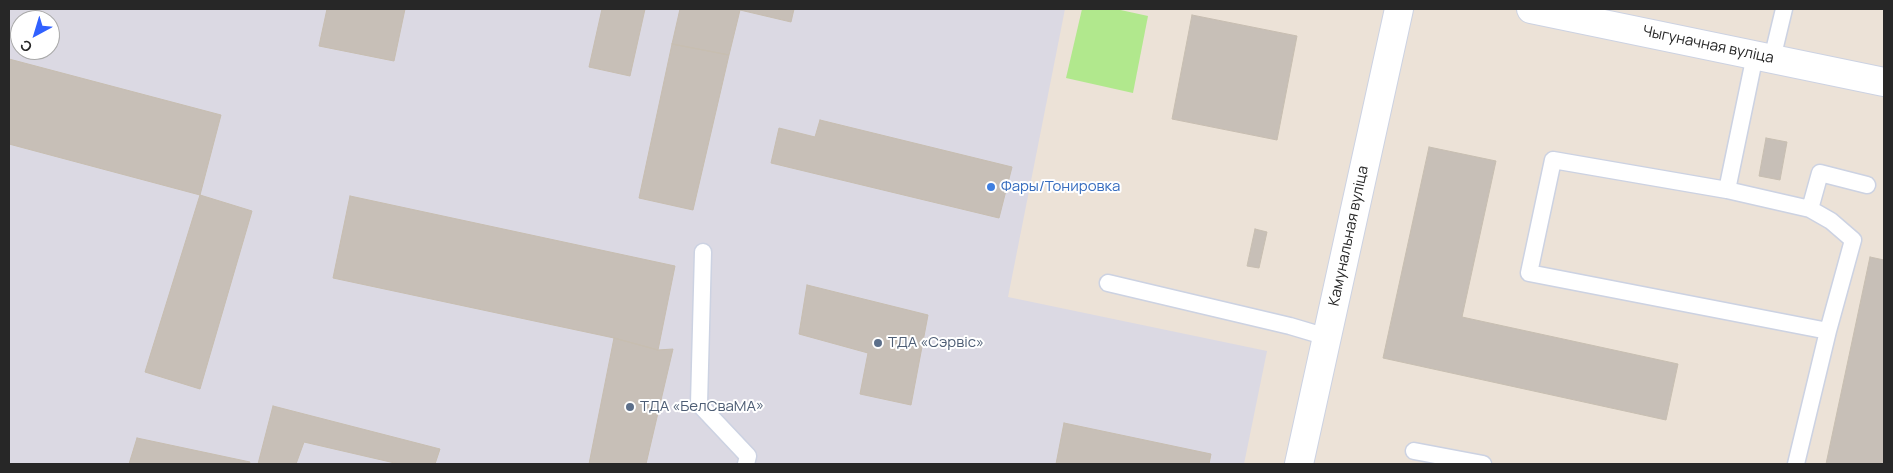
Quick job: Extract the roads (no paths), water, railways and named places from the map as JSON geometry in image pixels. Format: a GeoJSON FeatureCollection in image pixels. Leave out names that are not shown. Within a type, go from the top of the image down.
{"type":"FeatureCollection","features":[{"type":"Feature","properties":{"kind":"street","name":"Камунальная вуліца"},"geometry":{"type":"LineString","coordinates":[[1300,464],[1399,9]]}},
{"type":"Feature","properties":{"kind":"street","name":"Чыгуначная вуліца"},"geometry":{"type":"LineString","coordinates":[[1531,9],[1599,16],[1763,57],[1884,82]]}},
{"type":"Feature","properties":{"kind":"lane"},"geometry":{"type":"LineString","coordinates":[[1727,190],[1763,57],[1784,9]]}},
{"type":"Feature","properties":{"kind":"lane"},"geometry":{"type":"LineString","coordinates":[[1796,464],[1828,331],[1853,240],[1831,221],[1810,209],[1727,190],[1553,160],[1529,273],[1828,331]]}},
{"type":"Feature","properties":{"kind":"lane"},"geometry":{"type":"LineString","coordinates":[[1810,209],[1820,173],[1867,186]]}},
{"type":"Feature","properties":{"kind":"lane"},"geometry":{"type":"LineString","coordinates":[[704,252],[699,404],[748,456],[746,464]]}},
{"type":"Feature","properties":{"kind":"lane"},"geometry":{"type":"LineString","coordinates":[[1108,283],[1290,326],[1327,337]]}},
{"type":"Feature","properties":{"kind":"lane"},"geometry":{"type":"LineString","coordinates":[[1414,451],[1483,464]]}},
{"type":"Feature","properties":{"kind":"place","name":"Фары/Тонировка"},"geometry":{"type":"Point","coordinates":[991,187]}},
{"type":"Feature","properties":{"kind":"place","name":"ТДА «Сэрвіс»"},"geometry":{"type":"Point","coordinates":[878,343]}},
{"type":"Feature","properties":{"kind":"place","name":"ТДА «БелСваМА»"},"geometry":{"type":"Point","coordinates":[630,407]}}]}
